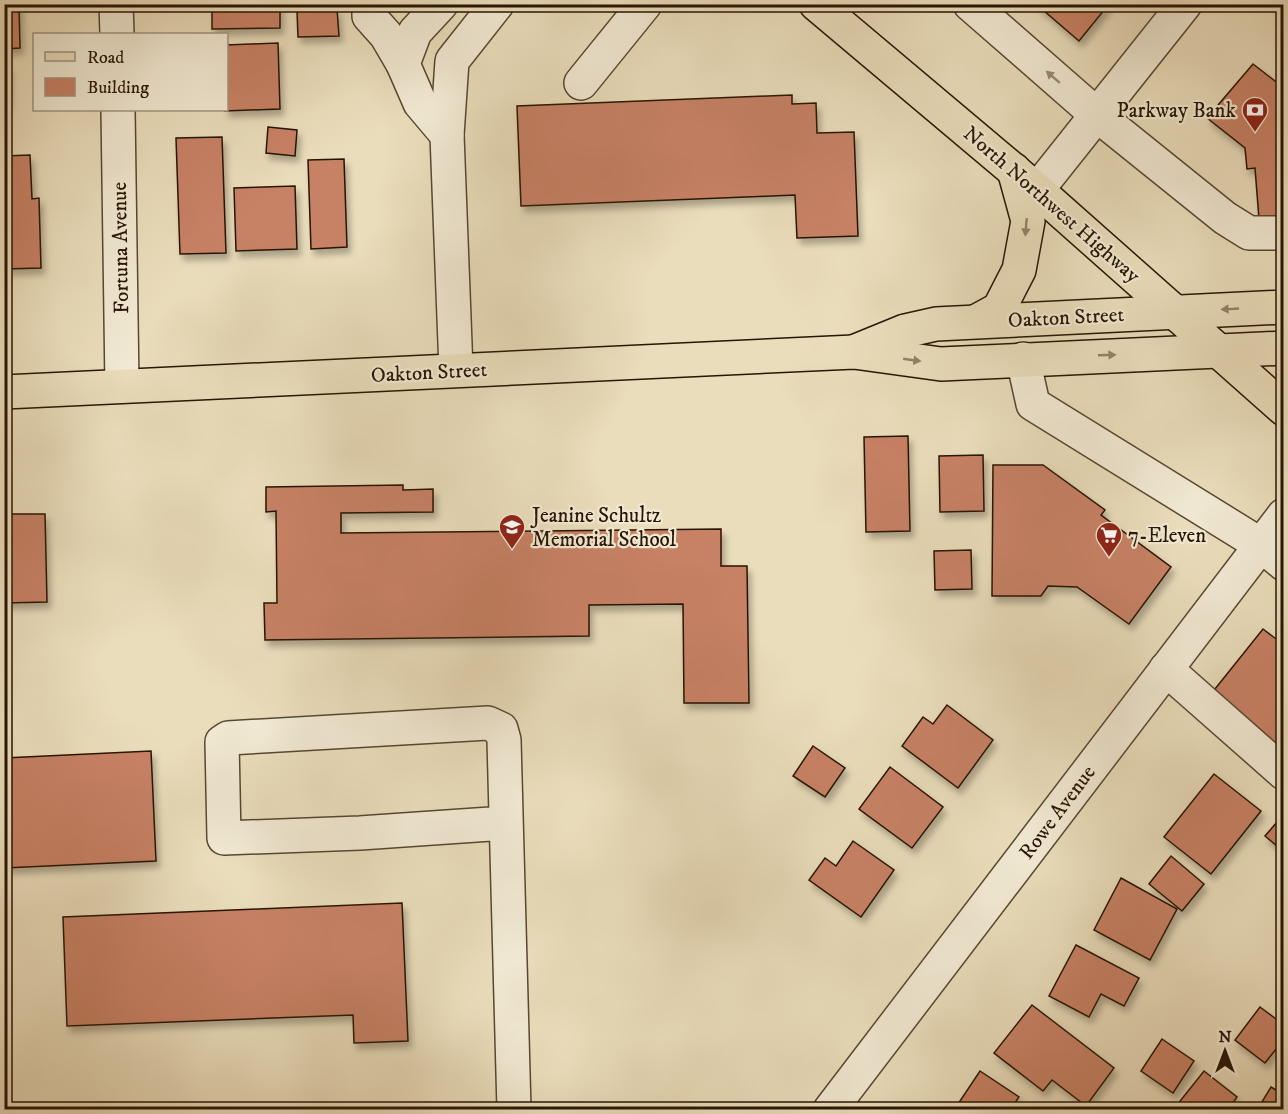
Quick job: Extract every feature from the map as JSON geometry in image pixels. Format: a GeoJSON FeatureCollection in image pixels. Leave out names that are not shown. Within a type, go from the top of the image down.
{"type":"FeatureCollection","features":[{"type":"Feature","properties":{"kind":"main road","name":"North Northwest Highway"},"geometry":{"type":"LineString","coordinates":[[816,4],[1026,180],[1284,409]]}},
{"type":"Feature","properties":{"kind":"main road"},"geometry":{"type":"LineString","coordinates":[[977,321],[999,309],[1019,270],[1028,221],[1026,180]]}},
{"type":"Feature","properties":{"kind":"main road","name":"Oakton Street"},"geometry":{"type":"LineString","coordinates":[[854,352],[905,331],[936,324],[1284,307]]}},
{"type":"Feature","properties":{"kind":"main road","name":"Oakton Street"},"geometry":{"type":"LineString","coordinates":[[4,392],[854,352],[941,364],[1284,348]]}},
{"type":"Feature","properties":{"kind":"street"},"geometry":{"type":"LineString","coordinates":[[116,4],[117,33]]}},
{"type":"Feature","properties":{"kind":"street"},"geometry":{"type":"LineString","coordinates":[[369,4],[369,16],[386,35],[403,64],[420,103],[447,135]]}},
{"type":"Feature","properties":{"kind":"street"},"geometry":{"type":"LineString","coordinates":[[456,370],[447,135],[452,62],[497,4]]}},
{"type":"Feature","properties":{"kind":"street"},"geometry":{"type":"LineString","coordinates":[[581,83],[645,4]]}},
{"type":"Feature","properties":{"kind":"street"},"geometry":{"type":"LineString","coordinates":[[969,4],[1097,115],[1225,218],[1249,233],[1284,233]]}},
{"type":"Feature","properties":{"kind":"street"},"geometry":{"type":"LineString","coordinates":[[1026,180],[1097,115],[1185,4]]}},
{"type":"Feature","properties":{"kind":"street"},"geometry":{"type":"LineString","coordinates":[[403,64],[415,32],[440,5]]}},
{"type":"Feature","properties":{"kind":"street","name":"Fortuna Avenue"},"geometry":{"type":"LineString","coordinates":[[118,111],[122,386]]}},
{"type":"Feature","properties":{"kind":"street"},"geometry":{"type":"LineString","coordinates":[[1023,359],[1033,404],[1272,555]]}},
{"type":"Feature","properties":{"kind":"street","name":"Rowe Avenue"},"geometry":{"type":"LineString","coordinates":[[830,1110],[1166,669],[1272,555],[1284,515]]}},
{"type":"Feature","properties":{"kind":"street"},"geometry":{"type":"LineString","coordinates":[[1166,669],[1284,773]]}},
{"type":"Feature","properties":{"kind":"street"},"geometry":{"type":"LineString","coordinates":[[505,823],[224,838],[222,742],[228,738],[488,723],[501,729],[504,740],[514,1110]]}},
{"type":"Feature","properties":{"kind":"building"},"geometry":{"type":"Polygon","coordinates":[[[4,4],[19,4],[20,48],[4,49],[4,4]]]}},
{"type":"Feature","properties":{"kind":"building"},"geometry":{"type":"Polygon","coordinates":[[[212,4],[280,4],[280,28],[212,29],[212,4]]]}},
{"type":"Feature","properties":{"kind":"building"},"geometry":{"type":"Polygon","coordinates":[[[1036,4],[1109,4],[1079,41],[1036,4]]]}},
{"type":"Feature","properties":{"kind":"building"},"geometry":{"type":"Polygon","coordinates":[[[1278,4],[1284,4],[1284,21],[1278,21],[1278,4]]]}},
{"type":"Feature","properties":{"kind":"building"},"geometry":{"type":"Polygon","coordinates":[[[337,9],[339,36],[298,37],[297,11],[337,9]]]}},
{"type":"Feature","properties":{"kind":"building"},"geometry":{"type":"Polygon","coordinates":[[[278,43],[280,109],[228,111],[228,45],[278,43]]]}},
{"type":"Feature","properties":{"kind":"building","name":"Parkway Bank"},"geometry":{"type":"Polygon","coordinates":[[[1253,64],[1284,88],[1284,217],[1259,219],[1255,168],[1247,169],[1245,148],[1207,118],[1253,64]]]}},
{"type":"Feature","properties":{"kind":"building"},"geometry":{"type":"Polygon","coordinates":[[[4,67],[8,67],[7,104],[4,104],[4,67]]]}},
{"type":"Feature","properties":{"kind":"building"},"geometry":{"type":"Polygon","coordinates":[[[792,95],[792,104],[816,103],[817,133],[854,132],[858,236],[797,238],[795,195],[521,206],[517,106],[792,95]]]}},
{"type":"Feature","properties":{"kind":"building"},"geometry":{"type":"Polygon","coordinates":[[[268,127],[297,130],[295,156],[266,153],[268,127]]]}},
{"type":"Feature","properties":{"kind":"building"},"geometry":{"type":"Polygon","coordinates":[[[222,137],[226,253],[180,254],[176,138],[222,137]]]}},
{"type":"Feature","properties":{"kind":"building"},"geometry":{"type":"Polygon","coordinates":[[[30,155],[32,199],[39,198],[41,268],[4,269],[4,156],[30,155]]]}},
{"type":"Feature","properties":{"kind":"building"},"geometry":{"type":"Polygon","coordinates":[[[344,159],[347,247],[311,249],[308,160],[344,159]]]}},
{"type":"Feature","properties":{"kind":"building"},"geometry":{"type":"Polygon","coordinates":[[[295,186],[297,249],[236,251],[234,188],[295,186]]]}},
{"type":"Feature","properties":{"kind":"building"},"geometry":{"type":"Polygon","coordinates":[[[908,436],[910,531],[866,532],[864,437],[908,436]]]}},
{"type":"Feature","properties":{"kind":"building"},"geometry":{"type":"Polygon","coordinates":[[[983,455],[984,511],[940,512],[939,456],[983,455]]]}},
{"type":"Feature","properties":{"kind":"building"},"geometry":{"type":"Polygon","coordinates":[[[993,465],[1043,465],[1105,510],[1101,515],[1171,567],[1129,624],[1077,587],[1048,586],[1041,596],[992,596],[993,465]]]}},
{"type":"Feature","properties":{"kind":"building"},"geometry":{"type":"Polygon","coordinates":[[[403,485],[403,490],[433,489],[433,512],[341,513],[341,533],[721,529],[721,566],[747,566],[749,703],[684,703],[683,604],[589,605],[589,636],[265,640],[264,603],[277,603],[276,511],[266,512],[266,487],[403,485]]]}},
{"type":"Feature","properties":{"kind":"building"},"geometry":{"type":"Polygon","coordinates":[[[5,514],[45,514],[47,602],[4,603],[5,514]]]}},
{"type":"Feature","properties":{"kind":"building"},"geometry":{"type":"Polygon","coordinates":[[[971,550],[972,589],[935,590],[934,551],[971,550]]]}},
{"type":"Feature","properties":{"kind":"building"},"geometry":{"type":"Polygon","coordinates":[[[1263,629],[1284,645],[1284,761],[1207,699],[1263,629]]]}},
{"type":"Feature","properties":{"kind":"building"},"geometry":{"type":"Polygon","coordinates":[[[947,705],[993,740],[958,788],[902,746],[923,717],[933,724],[947,705]]]}},
{"type":"Feature","properties":{"kind":"building"},"geometry":{"type":"Polygon","coordinates":[[[813,746],[845,768],[825,797],[793,776],[813,746]]]}},
{"type":"Feature","properties":{"kind":"building"},"geometry":{"type":"Polygon","coordinates":[[[151,751],[156,861],[4,868],[4,758],[151,751]]]}},
{"type":"Feature","properties":{"kind":"building"},"geometry":{"type":"Polygon","coordinates":[[[890,767],[943,807],[912,848],[859,809],[890,767]]]}},
{"type":"Feature","properties":{"kind":"building"},"geometry":{"type":"Polygon","coordinates":[[[1214,774],[1261,811],[1211,874],[1164,837],[1214,774]]]}},
{"type":"Feature","properties":{"kind":"building"},"geometry":{"type":"Polygon","coordinates":[[[1284,814],[1284,852],[1265,836],[1284,814]]]}},
{"type":"Feature","properties":{"kind":"building"},"geometry":{"type":"Polygon","coordinates":[[[853,841],[894,870],[861,917],[809,880],[825,858],[836,866],[853,841]]]}},
{"type":"Feature","properties":{"kind":"building"},"geometry":{"type":"Polygon","coordinates":[[[1171,856],[1204,884],[1182,911],[1149,884],[1171,856]]]}},
{"type":"Feature","properties":{"kind":"building"},"geometry":{"type":"Polygon","coordinates":[[[1121,878],[1177,909],[1150,960],[1094,930],[1121,878]]]}},
{"type":"Feature","properties":{"kind":"building"},"geometry":{"type":"Polygon","coordinates":[[[402,903],[408,1041],[354,1043],[353,1015],[67,1026],[63,917],[402,903]]]}},
{"type":"Feature","properties":{"kind":"building"},"geometry":{"type":"Polygon","coordinates":[[[1076,945],[1139,978],[1124,1006],[1101,994],[1089,1017],[1049,996],[1076,945]]]}},
{"type":"Feature","properties":{"kind":"building"},"geometry":{"type":"Polygon","coordinates":[[[1032,1005],[1114,1068],[1086,1106],[1052,1080],[1043,1091],[994,1053],[1032,1005]]]}},
{"type":"Feature","properties":{"kind":"building"},"geometry":{"type":"Polygon","coordinates":[[[1260,1007],[1284,1025],[1284,1039],[1265,1063],[1235,1040],[1260,1007]]]}},
{"type":"Feature","properties":{"kind":"building"},"geometry":{"type":"Polygon","coordinates":[[[1162,1039],[1194,1061],[1173,1093],[1141,1071],[1162,1039]]]}},
{"type":"Feature","properties":{"kind":"building"},"geometry":{"type":"Polygon","coordinates":[[[980,1071],[1019,1097],[1010,1110],[954,1110],[980,1071]]]}},
{"type":"Feature","properties":{"kind":"building"},"geometry":{"type":"Polygon","coordinates":[[[1204,1071],[1237,1097],[1228,1110],[1183,1110],[1177,1105],[1204,1071]]]}},
{"type":"Feature","properties":{"kind":"building"},"geometry":{"type":"Polygon","coordinates":[[[1271,1087],[1284,1095],[1284,1110],[1257,1110],[1271,1087]]]}},
{"type":"Feature","properties":{"kind":"place","name":"Parkway Bank"},"geometry":{"type":"Point","coordinates":[1255,133]}},
{"type":"Feature","properties":{"kind":"place","name":"Jeanine Schultz Memorial School"},"geometry":{"type":"Point","coordinates":[512,550]}},
{"type":"Feature","properties":{"kind":"place","name":"7-Eleven"},"geometry":{"type":"Point","coordinates":[1109,558]}}]}
